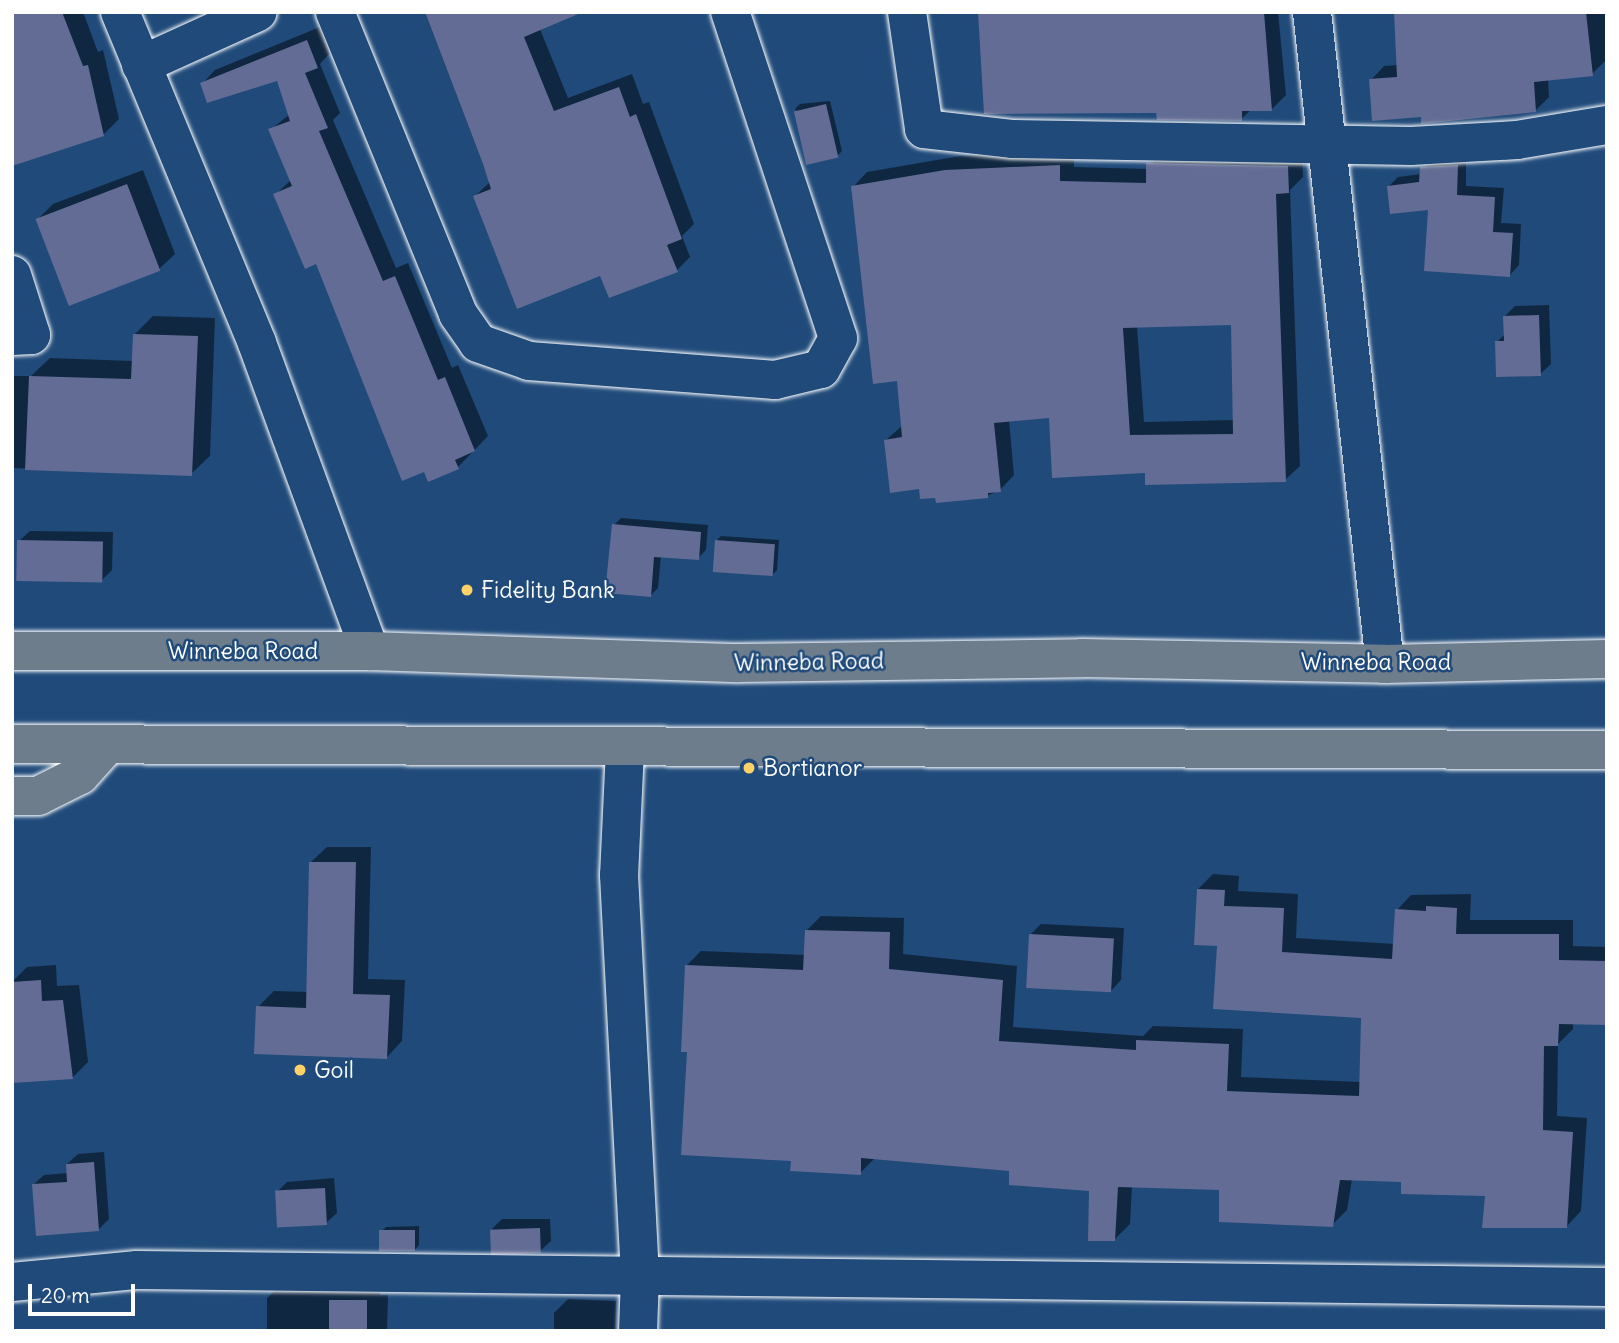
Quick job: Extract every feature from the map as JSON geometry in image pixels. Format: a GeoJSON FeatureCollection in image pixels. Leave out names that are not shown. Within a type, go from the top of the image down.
{"type":"FeatureCollection","features":[{"type":"Feature","properties":{"kind":"highway","name":"Winneba Road"},"geometry":{"type":"LineString","coordinates":[[12,651],[370,651],[739,663],[1082,657],[1385,664],[1607,659]]}},
{"type":"Feature","properties":{"kind":"highway"},"geometry":{"type":"LineString","coordinates":[[12,744],[625,749],[1607,750]]}},
{"type":"Feature","properties":{"kind":"highway"},"geometry":{"type":"LineString","coordinates":[[12,796],[38,796],[80,775],[106,746]]}},
{"type":"Feature","properties":{"kind":"street"},"geometry":{"type":"LineString","coordinates":[[120,12],[257,343],[370,651]]}},
{"type":"Feature","properties":{"kind":"street"},"geometry":{"type":"LineString","coordinates":[[141,65],[258,12]]}},
{"type":"Feature","properties":{"kind":"street"},"geometry":{"type":"LineString","coordinates":[[335,12],[458,314],[478,343],[529,361],[775,380],[821,369],[838,338],[730,12]]}},
{"type":"Feature","properties":{"kind":"street"},"geometry":{"type":"LineString","coordinates":[[907,12],[924,129],[1013,139],[1411,146],[1517,140],[1607,125]]}},
{"type":"Feature","properties":{"kind":"street"},"geometry":{"type":"LineString","coordinates":[[1312,12],[1385,664]]}},
{"type":"Feature","properties":{"kind":"street"},"geometry":{"type":"LineString","coordinates":[[12,275],[31,335],[12,336]]}},
{"type":"Feature","properties":{"kind":"street"},"geometry":{"type":"LineString","coordinates":[[625,749],[620,875],[640,1277],[638,1331]]}},
{"type":"Feature","properties":{"kind":"street"},"geometry":{"type":"LineString","coordinates":[[12,1282],[137,1270],[1607,1287]]}},
{"type":"Feature","properties":{"kind":"building"},"geometry":{"type":"Polygon","coordinates":[[[12,12],[62,12],[83,66],[88,65],[104,136],[12,166],[12,12]]]}},
{"type":"Feature","properties":{"kind":"building"},"geometry":{"type":"Polygon","coordinates":[[[425,12],[583,12],[524,37],[554,111],[619,87],[630,117],[636,114],[682,239],[667,245],[678,272],[609,298],[600,276],[517,309],[473,196],[491,189],[425,12]]]}},
{"type":"Feature","properties":{"kind":"building"},"geometry":{"type":"Polygon","coordinates":[[[978,12],[1264,12],[1272,111],[1242,111],[1242,121],[1157,120],[1156,113],[984,114],[978,12]]]}},
{"type":"Feature","properties":{"kind":"building"},"geometry":{"type":"Polygon","coordinates":[[[1394,12],[1586,12],[1593,76],[1534,82],[1536,112],[1421,124],[1421,117],[1372,121],[1369,79],[1397,77],[1394,12]]]}},
{"type":"Feature","properties":{"kind":"building"},"geometry":{"type":"Polygon","coordinates":[[[307,40],[318,68],[305,73],[328,128],[319,131],[383,281],[395,276],[438,380],[445,377],[475,451],[455,460],[459,469],[428,482],[424,472],[402,481],[316,264],[305,269],[273,194],[292,186],[268,129],[290,121],[277,81],[207,103],[200,83],[307,40]]]}},
{"type":"Feature","properties":{"kind":"building"},"geometry":{"type":"Polygon","coordinates":[[[826,104],[838,158],[806,165],[794,111],[826,104]]]}},
{"type":"Feature","properties":{"kind":"building"},"geometry":{"type":"Polygon","coordinates":[[[1146,163],[1288,166],[1289,193],[1276,194],[1286,482],[1145,485],[1145,473],[1052,478],[1049,418],[994,423],[1001,492],[988,493],[988,498],[936,503],[935,498],[920,499],[919,489],[890,493],[884,440],[902,437],[897,381],[873,384],[851,186],[945,170],[1060,165],[1060,181],[1146,183],[1146,163]],[[1231,325],[1123,328],[1130,435],[1233,434],[1231,325]]]}},
{"type":"Feature","properties":{"kind":"building"},"geometry":{"type":"Polygon","coordinates":[[[1458,165],[1457,195],[1495,197],[1493,232],[1513,233],[1510,277],[1424,271],[1428,210],[1390,214],[1387,186],[1419,182],[1420,167],[1458,165]]]}},
{"type":"Feature","properties":{"kind":"building"},"geometry":{"type":"Polygon","coordinates":[[[127,184],[160,271],[69,306],[36,219],[127,184]]]}},
{"type":"Feature","properties":{"kind":"building"},"geometry":{"type":"Polygon","coordinates":[[[1539,315],[1541,376],[1496,377],[1495,341],[1504,341],[1503,316],[1539,315]]]}},
{"type":"Feature","properties":{"kind":"building"},"geometry":{"type":"Polygon","coordinates":[[[133,334],[198,336],[192,476],[25,470],[29,376],[131,379],[133,334]]]}},
{"type":"Feature","properties":{"kind":"building"},"geometry":{"type":"Polygon","coordinates":[[[612,524],[701,532],[699,560],[654,557],[651,597],[605,593],[612,524]]]}},
{"type":"Feature","properties":{"kind":"building"},"geometry":{"type":"Polygon","coordinates":[[[17,540],[103,542],[102,582],[16,581],[17,540]]]}},
{"type":"Feature","properties":{"kind":"building"},"geometry":{"type":"Polygon","coordinates":[[[715,540],[775,544],[773,576],[713,572],[715,540]]]}},
{"type":"Feature","properties":{"kind":"building"},"geometry":{"type":"Polygon","coordinates":[[[309,862],[356,862],[353,994],[390,995],[387,1059],[254,1054],[256,1006],[306,1008],[309,862]]]}},
{"type":"Feature","properties":{"kind":"building"},"geometry":{"type":"Polygon","coordinates":[[[1197,889],[1225,890],[1224,906],[1284,908],[1282,952],[1392,959],[1395,909],[1426,911],[1426,906],[1457,908],[1456,934],[1559,934],[1559,960],[1607,961],[1607,1025],[1559,1024],[1558,1046],[1544,1046],[1543,1130],[1573,1132],[1567,1228],[1482,1228],[1485,1196],[1401,1194],[1401,1182],[1340,1180],[1333,1227],[1219,1222],[1219,1190],[1118,1187],[1115,1241],[1088,1241],[1089,1191],[1009,1185],[1009,1171],[861,1158],[861,1175],[790,1171],[791,1161],[681,1155],[687,1052],[681,1052],[685,965],[803,970],[805,930],[890,932],[889,969],[1003,980],[999,1041],[1136,1050],[1136,1040],[1229,1044],[1227,1091],[1359,1096],[1361,1018],[1213,1009],[1217,946],[1194,945],[1197,889]]]}},
{"type":"Feature","properties":{"kind":"building"},"geometry":{"type":"Polygon","coordinates":[[[1029,934],[1114,938],[1111,992],[1026,988],[1029,934]]]}},
{"type":"Feature","properties":{"kind":"building"},"geometry":{"type":"Polygon","coordinates":[[[41,980],[42,1001],[63,1000],[73,1079],[12,1083],[12,982],[41,980]]]}},
{"type":"Feature","properties":{"kind":"building"},"geometry":{"type":"Polygon","coordinates":[[[94,1162],[99,1231],[36,1236],[32,1184],[67,1182],[66,1164],[94,1162]]]}},
{"type":"Feature","properties":{"kind":"building"},"geometry":{"type":"Polygon","coordinates":[[[325,1188],[327,1225],[277,1228],[275,1191],[325,1188]]]}},
{"type":"Feature","properties":{"kind":"building"},"geometry":{"type":"Polygon","coordinates":[[[540,1228],[541,1253],[491,1255],[490,1230],[540,1228]]]}},
{"type":"Feature","properties":{"kind":"building"},"geometry":{"type":"Polygon","coordinates":[[[379,1230],[415,1230],[415,1251],[379,1251],[379,1230]]]}},
{"type":"Feature","properties":{"kind":"building"},"geometry":{"type":"Polygon","coordinates":[[[329,1300],[367,1300],[367,1331],[329,1331],[329,1300]]]}},
{"type":"Feature","properties":{"kind":"place","name":"Fidelity Bank"},"geometry":{"type":"Point","coordinates":[467,590]}},
{"type":"Feature","properties":{"kind":"place","name":"Bortianor"},"geometry":{"type":"Point","coordinates":[749,768]}},
{"type":"Feature","properties":{"kind":"place","name":"Goil"},"geometry":{"type":"Point","coordinates":[300,1070]}}]}
